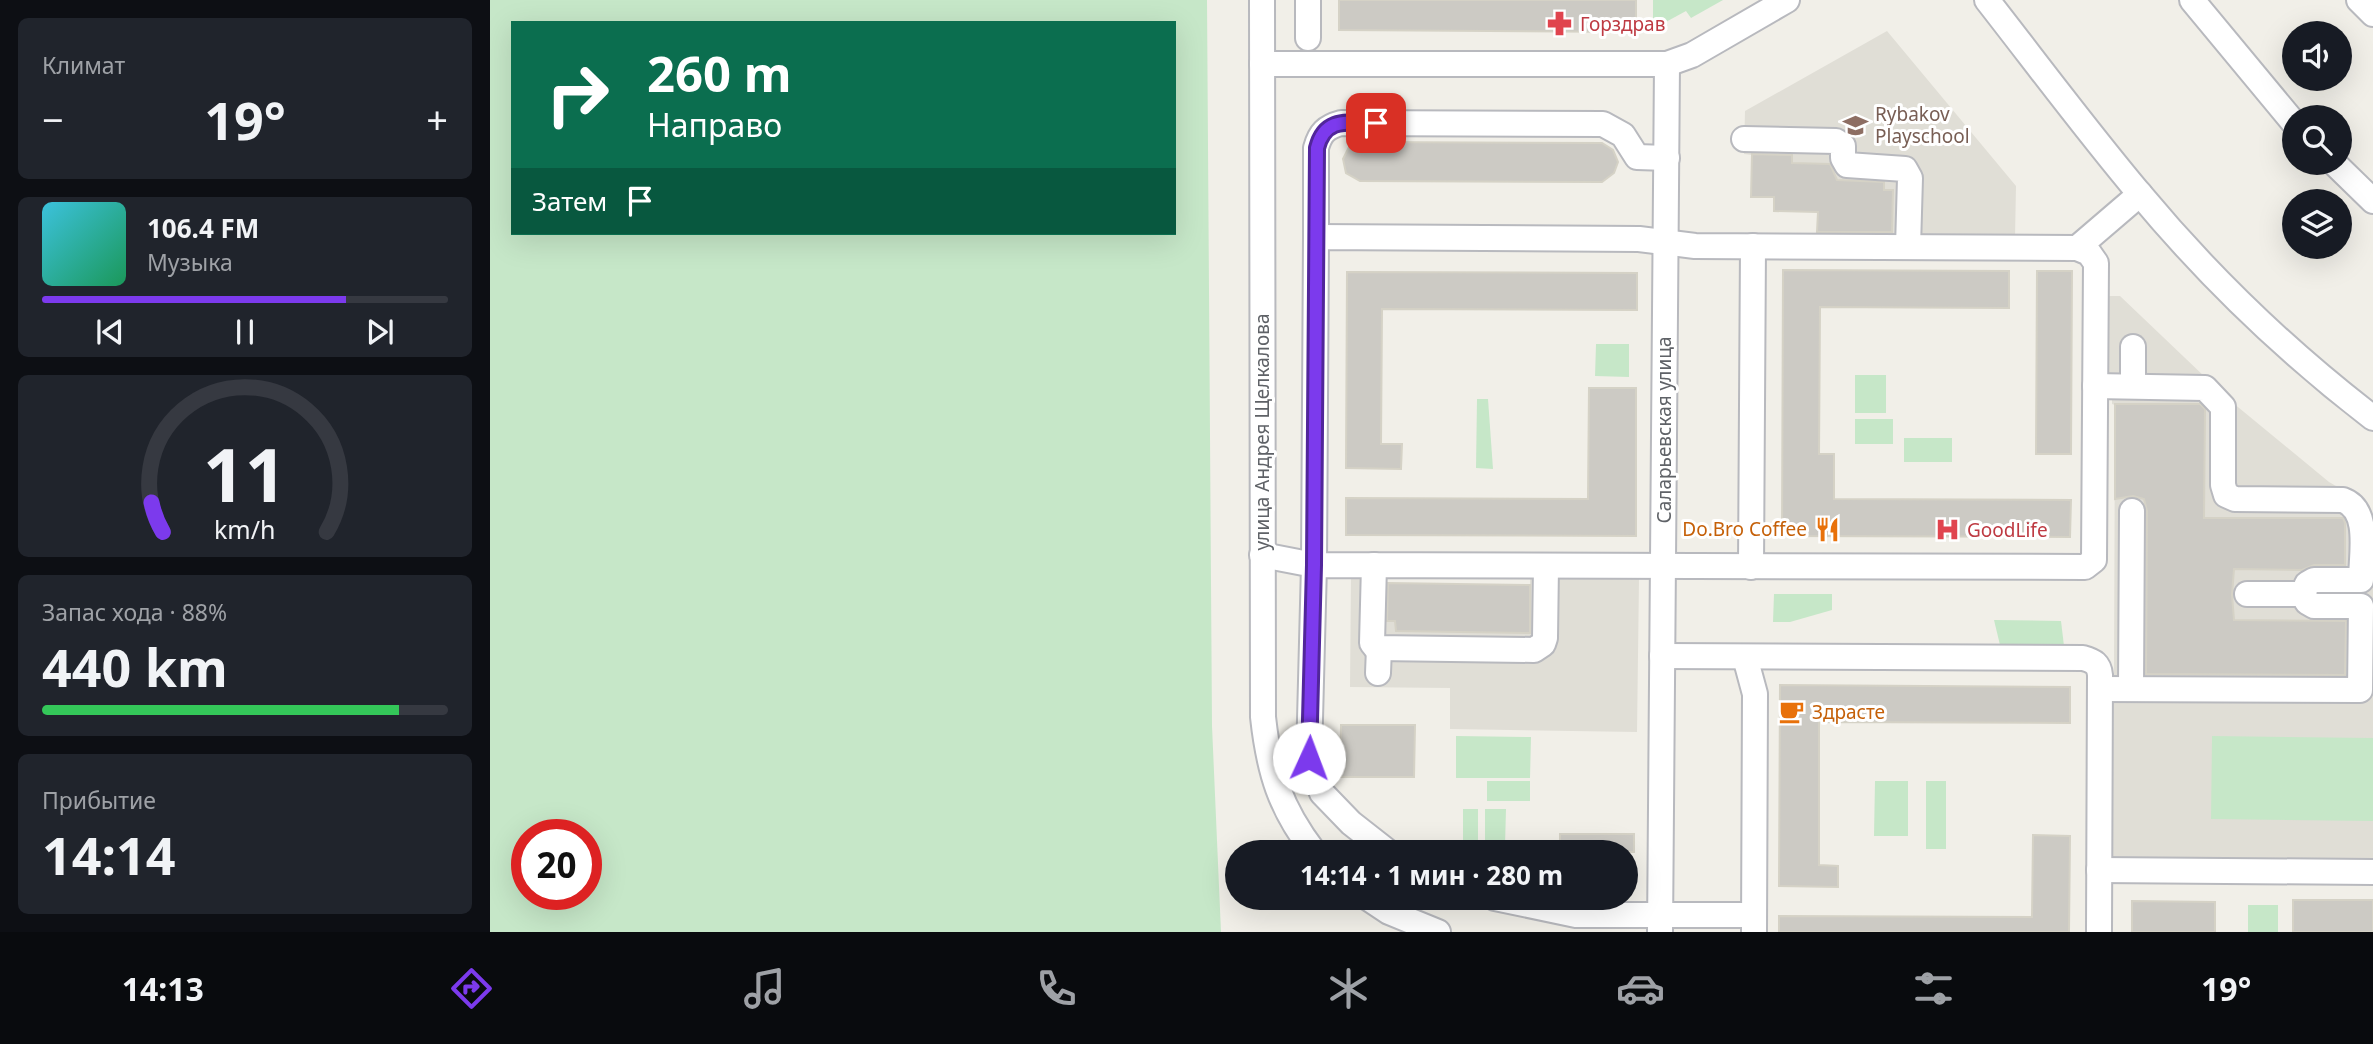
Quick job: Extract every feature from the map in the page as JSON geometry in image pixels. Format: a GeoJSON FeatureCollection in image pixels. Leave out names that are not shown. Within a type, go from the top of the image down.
{"type":"FeatureCollection","features":[{"type":"Feature","properties":{"kind":"street","name":"улица Андрея Щелкалова"},"geometry":{"type":"LineString","coordinates":[[1262,0],[1263,717],[1267,760],[1279,797],[1304,840]]}},
{"type":"Feature","properties":{"kind":"street"},"geometry":{"type":"LineString","coordinates":[[1308,0],[1308,38]]}},
{"type":"Feature","properties":{"kind":"street"},"geometry":{"type":"LineString","coordinates":[[1262,64],[1667,64],[1692,55],[1787,0]]}},
{"type":"Feature","properties":{"kind":"street"},"geometry":{"type":"LineString","coordinates":[[1987,0],[2140,194],[2254,317],[2332,387],[2373,418]]}},
{"type":"Feature","properties":{"kind":"street"},"geometry":{"type":"LineString","coordinates":[[2192,0],[2282,109]]}},
{"type":"Feature","properties":{"kind":"street"},"geometry":{"type":"LineString","coordinates":[[2359,0],[2373,14]]}},
{"type":"Feature","properties":{"kind":"street","name":"Саларьевская улица"},"geometry":{"type":"LineString","coordinates":[[1660,923],[1667,64]]}},
{"type":"Feature","properties":{"kind":"street"},"geometry":{"type":"LineString","coordinates":[[1373,840],[1351,823],[1322,793],[1309,758],[1314,565],[1317,148],[1320,136],[1329,127],[1341,123],[1604,124],[1623,135],[1637,157],[1667,158]]}},
{"type":"Feature","properties":{"kind":"street"},"geometry":{"type":"LineString","coordinates":[[1744,139],[1836,141],[1843,146],[1843,158],[1847,165],[1905,169],[1910,178],[1908,247]]}},
{"type":"Feature","properties":{"kind":"street"},"geometry":{"type":"LineString","coordinates":[[2346,175],[2373,201]]}},
{"type":"Feature","properties":{"kind":"street"},"geometry":{"type":"LineString","coordinates":[[2077,248],[2140,194]]}},
{"type":"Feature","properties":{"kind":"street"},"geometry":{"type":"LineString","coordinates":[[1262,555],[1314,565],[2085,567],[2094,559],[2097,271],[2093,257],[2077,248],[1695,246],[1639,239],[1316,237]]}},
{"type":"Feature","properties":{"kind":"street"},"geometry":{"type":"LineString","coordinates":[[1751,567],[1753,246]]}},
{"type":"Feature","properties":{"kind":"street"},"geometry":{"type":"LineString","coordinates":[[2133,347],[2133,386]]}},
{"type":"Feature","properties":{"kind":"street"},"geometry":{"type":"LineString","coordinates":[[2095,386],[2202,387],[2219,400],[2223,410],[2223,485],[2224,491],[2230,497],[2343,500],[2353,504],[2360,518],[2360,691],[2100,689]]}},
{"type":"Feature","properties":{"kind":"street"},"geometry":{"type":"LineString","coordinates":[[2131,690],[2132,511]]}},
{"type":"Feature","properties":{"kind":"street"},"geometry":{"type":"LineString","coordinates":[[1374,565],[1372,643],[1379,648],[1534,650],[1539,648],[1545,638],[1546,566]]}},
{"type":"Feature","properties":{"kind":"street"},"geometry":{"type":"LineString","coordinates":[[2361,580],[2314,580],[2307,584],[2303,594],[2307,603],[2314,606],[2361,606]]}},
{"type":"Feature","properties":{"kind":"street"},"geometry":{"type":"LineString","coordinates":[[2247,594],[2303,594]]}},
{"type":"Feature","properties":{"kind":"street"},"geometry":{"type":"LineString","coordinates":[[1378,673],[1379,648]]}},
{"type":"Feature","properties":{"kind":"street"},"geometry":{"type":"LineString","coordinates":[[1662,656],[2093,661],[2099,667],[2100,689],[2099,932]]}},
{"type":"Feature","properties":{"kind":"street"},"geometry":{"type":"LineString","coordinates":[[1552,910],[1576,915],[1660,923],[1754,924],[1755,694],[1745,657]]}},
{"type":"Feature","properties":{"kind":"street"},"geometry":{"type":"LineString","coordinates":[[2099,870],[2373,872]]}},
{"type":"Feature","properties":{"kind":"street"},"geometry":{"type":"LineString","coordinates":[[1386,910],[1438,932]]}},
{"type":"Feature","properties":{"kind":"shaded area","name":"Rybakov Playschool"},"geometry":{"type":"Polygon","coordinates":[[[1887,31],[2016,186],[2015,238],[1817,234],[1818,212],[1774,211],[1774,197],[1751,197],[1752,155],[1744,154],[1745,111],[1887,31]]]}},
{"type":"Feature","properties":{"kind":"shaded area"},"geometry":{"type":"Polygon","coordinates":[[[2109,296],[2120,296],[2227,398],[2329,482],[2357,498],[2373,519],[2373,862],[2109,861],[2110,674],[2114,673],[2115,405],[2112,404],[2112,378],[2108,378],[2109,296]]]}},
{"type":"Feature","properties":{"kind":"shaded area"},"geometry":{"type":"Polygon","coordinates":[[[1351,577],[1386,578],[1387,583],[1530,585],[1530,578],[1639,579],[1637,732],[1450,729],[1450,688],[1350,687],[1351,577]]]}},
{"type":"Feature","properties":{"kind":"green space"},"geometry":{"type":"Polygon","coordinates":[[[490,0],[1207,0],[1212,726],[1221,932],[490,932],[490,0]]]}},
{"type":"Feature","properties":{"kind":"green space"},"geometry":{"type":"Polygon","coordinates":[[[1653,0],[1723,0],[1691,18],[1686,11],[1653,29],[1653,0]]]}},
{"type":"Feature","properties":{"kind":"green space"},"geometry":{"type":"Polygon","coordinates":[[[1596,344],[1629,344],[1629,377],[1595,376],[1596,344]]]}},
{"type":"Feature","properties":{"kind":"green space"},"geometry":{"type":"Polygon","coordinates":[[[1855,375],[1886,375],[1886,413],[1855,413],[1855,375]]]}},
{"type":"Feature","properties":{"kind":"green space"},"geometry":{"type":"Polygon","coordinates":[[[1477,399],[1488,399],[1493,469],[1476,468],[1477,399]]]}},
{"type":"Feature","properties":{"kind":"green space"},"geometry":{"type":"Polygon","coordinates":[[[1855,419],[1893,419],[1893,444],[1855,444],[1855,419]]]}},
{"type":"Feature","properties":{"kind":"green space"},"geometry":{"type":"Polygon","coordinates":[[[1904,438],[1952,438],[1952,462],[1904,462],[1904,438]]]}},
{"type":"Feature","properties":{"kind":"green space"},"geometry":{"type":"Polygon","coordinates":[[[1774,594],[1832,594],[1832,610],[1790,622],[1773,622],[1774,594]]]}},
{"type":"Feature","properties":{"kind":"green space"},"geometry":{"type":"Polygon","coordinates":[[[1994,620],[2061,621],[2064,646],[2000,645],[1994,620]]]}},
{"type":"Feature","properties":{"kind":"green space"},"geometry":{"type":"Polygon","coordinates":[[[1456,736],[1531,737],[1530,778],[1456,778],[1456,736]]]}},
{"type":"Feature","properties":{"kind":"green space"},"geometry":{"type":"Polygon","coordinates":[[[2212,736],[2373,738],[2373,821],[2211,819],[2212,736]]]}},
{"type":"Feature","properties":{"kind":"green space"},"geometry":{"type":"Polygon","coordinates":[[[1487,781],[1530,781],[1530,801],[1487,801],[1487,781]]]}},
{"type":"Feature","properties":{"kind":"green space"},"geometry":{"type":"Polygon","coordinates":[[[1875,781],[1908,781],[1908,836],[1874,836],[1875,781]]]}},
{"type":"Feature","properties":{"kind":"green space"},"geometry":{"type":"Polygon","coordinates":[[[1926,781],[1946,781],[1946,849],[1926,849],[1926,781]]]}},
{"type":"Feature","properties":{"kind":"green space"},"geometry":{"type":"Polygon","coordinates":[[[1463,809],[1478,809],[1478,840],[1463,840],[1463,809]]]}},
{"type":"Feature","properties":{"kind":"green space"},"geometry":{"type":"Polygon","coordinates":[[[1485,809],[1506,809],[1505,840],[1485,840],[1485,809]]]}},
{"type":"Feature","properties":{"kind":"green space"},"geometry":{"type":"Polygon","coordinates":[[[2248,905],[2278,905],[2278,932],[2248,932],[2248,905]]]}},
{"type":"Feature","properties":{"kind":"building"},"geometry":{"type":"Polygon","coordinates":[[[1339,0],[1636,0],[1636,32],[1339,30],[1339,0]]]}},
{"type":"Feature","properties":{"kind":"building"},"geometry":{"type":"Polygon","coordinates":[[[1360,142],[1602,143],[1613,150],[1618,162],[1614,173],[1602,182],[1360,181],[1346,173],[1343,159],[1349,147],[1360,142]]]}},
{"type":"Feature","properties":{"kind":"building"},"geometry":{"type":"Polygon","coordinates":[[[1752,154],[1792,155],[1792,163],[1830,164],[1837,180],[1884,182],[1884,190],[1893,190],[1892,232],[1817,232],[1818,212],[1774,211],[1774,197],[1751,197],[1752,154]]]}},
{"type":"Feature","properties":{"kind":"building"},"geometry":{"type":"Polygon","coordinates":[[[1783,270],[2009,271],[2009,308],[1820,307],[1819,454],[1834,454],[1834,499],[2071,500],[2070,537],[1782,536],[1783,270]]]}},
{"type":"Feature","properties":{"kind":"building"},"geometry":{"type":"Polygon","coordinates":[[[2037,271],[2072,271],[2071,454],[2036,454],[2037,271]]]}},
{"type":"Feature","properties":{"kind":"building"},"geometry":{"type":"Polygon","coordinates":[[[1347,272],[1637,273],[1637,310],[1382,309],[1381,444],[1402,444],[1401,469],[1346,468],[1347,272]]]}},
{"type":"Feature","properties":{"kind":"building"},"geometry":{"type":"Polygon","coordinates":[[[1589,388],[1636,388],[1636,536],[1346,535],[1346,498],[1588,499],[1589,388]]]}},
{"type":"Feature","properties":{"kind":"building"},"geometry":{"type":"Polygon","coordinates":[[[2115,404],[2200,404],[2205,409],[2204,518],[2343,518],[2345,565],[2314,565],[2302,570],[2234,569],[2232,595],[2234,620],[2346,621],[2345,675],[2146,674],[2147,511],[2144,499],[2133,496],[2115,499],[2115,404]]]}},
{"type":"Feature","properties":{"kind":"building"},"geometry":{"type":"Polygon","coordinates":[[[1388,583],[1530,585],[1530,633],[1396,631],[1395,621],[1387,621],[1388,583]]]}},
{"type":"Feature","properties":{"kind":"building"},"geometry":{"type":"Polygon","coordinates":[[[1780,685],[2070,687],[2070,723],[1819,722],[1819,865],[1838,866],[1838,887],[1779,886],[1780,685]]]}},
{"type":"Feature","properties":{"kind":"building"},"geometry":{"type":"Polygon","coordinates":[[[1341,725],[1415,725],[1414,777],[1340,777],[1341,725]]]}},
{"type":"Feature","properties":{"kind":"building"},"geometry":{"type":"Polygon","coordinates":[[[1560,834],[1634,834],[1634,840],[1560,840],[1560,834]]]}},
{"type":"Feature","properties":{"kind":"building"},"geometry":{"type":"Polygon","coordinates":[[[2033,835],[2070,836],[2069,932],[1779,932],[1779,916],[2032,917],[2033,835]]]}},
{"type":"Feature","properties":{"kind":"building"},"geometry":{"type":"Polygon","coordinates":[[[2293,900],[2373,900],[2373,932],[2293,932],[2293,900]]]}},
{"type":"Feature","properties":{"kind":"building"},"geometry":{"type":"Polygon","coordinates":[[[2132,901],[2215,902],[2215,932],[2132,932],[2132,901]]]}},
{"type":"Feature","properties":{"kind":"place","name":"Горздрав"},"geometry":{"type":"Point","coordinates":[1560,24]}},
{"type":"Feature","properties":{"kind":"place","name":"Rybakov Playschool"},"geometry":{"type":"Point","coordinates":[1855,125]}},
{"type":"Feature","properties":{"kind":"place","name":"Do.Bro Coffee"},"geometry":{"type":"Point","coordinates":[1827,529]}},
{"type":"Feature","properties":{"kind":"place","name":"GoodLife"},"geometry":{"type":"Point","coordinates":[1947,530]}},
{"type":"Feature","properties":{"kind":"place","name":"Здрасте"},"geometry":{"type":"Point","coordinates":[1792,712]}},
{"type":"Feature","properties":{"kind":"route"},"geometry":{"type":"LineString","coordinates":[[1309,758],[1314,565],[1317,148],[1320,136],[1329,127],[1341,123],[1376,123]]}}]}
